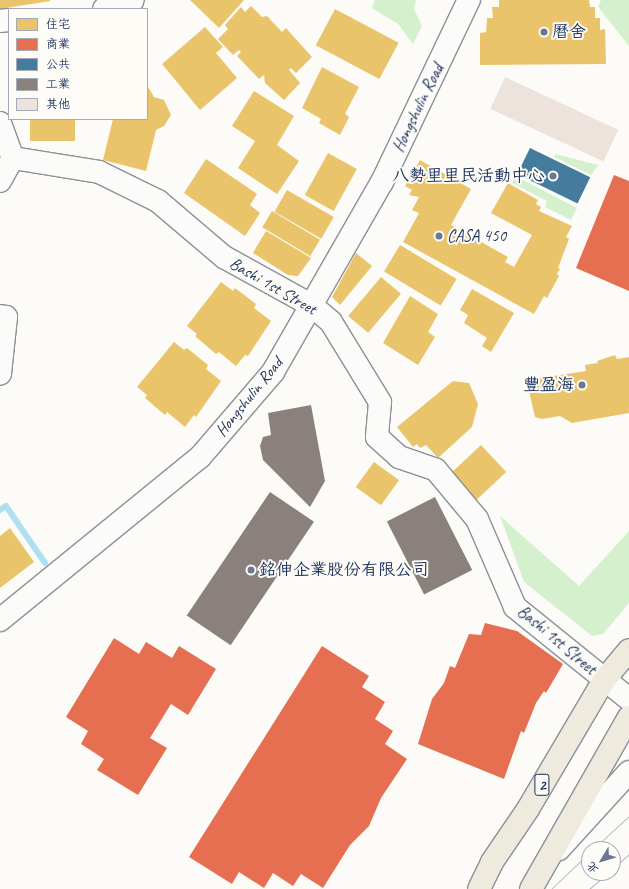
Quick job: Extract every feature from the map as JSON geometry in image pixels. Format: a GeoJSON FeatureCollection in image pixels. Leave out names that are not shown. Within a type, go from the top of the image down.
{"type":"FeatureCollection","features":[{"type":"Feature","properties":{"kind":"main road","name":"2"},"geometry":{"type":"LineString","coordinates":[[478,889],[492,862],[528,809],[563,745],[604,680],[629,650]]}},
{"type":"Feature","properties":{"kind":"main road"},"geometry":{"type":"LineString","coordinates":[[531,889],[541,869],[629,717]]}},
{"type":"Feature","properties":{"kind":"street"},"geometry":{"type":"LineString","coordinates":[[107,8],[133,0]]}},
{"type":"Feature","properties":{"kind":"street","name":"Hongshulin Road"},"geometry":{"type":"LineString","coordinates":[[0,620],[200,457],[273,372],[382,182],[469,0]]}},
{"type":"Feature","properties":{"kind":"street"},"geometry":{"type":"LineString","coordinates":[[0,123],[13,158],[0,181]]}},
{"type":"Feature","properties":{"kind":"street","name":"Bashi 1st Street"},"geometry":{"type":"LineString","coordinates":[[13,158],[99,172],[158,202],[224,257],[311,305],[331,322],[380,402],[377,437],[398,457],[436,470],[477,519],[515,607],[629,699]]}},
{"type":"Feature","properties":{"kind":"street"},"geometry":{"type":"LineString","coordinates":[[0,316],[6,317],[0,374]]}},
{"type":"Feature","properties":{"kind":"street"},"geometry":{"type":"LineString","coordinates":[[541,869],[629,772]]}},
{"type":"Feature","properties":{"kind":"green space"},"geometry":{"type":"Polygon","coordinates":[[[375,0],[416,0],[414,9],[422,26],[413,44],[398,24],[372,8],[375,0]]]}},
{"type":"Feature","properties":{"kind":"green space"},"geometry":{"type":"Polygon","coordinates":[[[601,0],[629,0],[629,46],[598,7],[601,0]]]}},
{"type":"Feature","properties":{"kind":"green space"},"geometry":{"type":"Polygon","coordinates":[[[555,154],[598,165],[591,175],[554,157],[555,154]]]}},
{"type":"Feature","properties":{"kind":"green space"},"geometry":{"type":"Polygon","coordinates":[[[515,176],[577,208],[571,220],[545,207],[547,201],[512,183],[515,176]]]}},
{"type":"Feature","properties":{"kind":"green space"},"geometry":{"type":"Polygon","coordinates":[[[500,516],[579,586],[629,531],[629,603],[603,634],[592,636],[524,582],[500,516]]]}},
{"type":"Feature","properties":{"kind":"building: 住宅"},"geometry":{"type":"Polygon","coordinates":[[[0,0],[50,0],[50,1],[0,9],[0,0]]]}},
{"type":"Feature","properties":{"kind":"building: 住宅"},"geometry":{"type":"Polygon","coordinates":[[[190,0],[244,0],[219,28],[190,0]]]}},
{"type":"Feature","properties":{"kind":"building: 住宅","name":"曆舍"},"geometry":{"type":"Polygon","coordinates":[[[499,0],[589,0],[590,7],[595,7],[595,18],[600,18],[600,30],[605,29],[606,64],[480,65],[480,33],[486,32],[487,18],[493,18],[492,7],[499,7],[499,0]]]}},
{"type":"Feature","properties":{"kind":"building: 住宅"},"geometry":{"type":"Polygon","coordinates":[[[251,6],[262,17],[267,16],[282,32],[286,28],[312,57],[296,73],[291,68],[289,70],[300,83],[284,100],[265,83],[264,75],[259,79],[237,56],[241,52],[239,50],[233,55],[218,39],[228,29],[225,25],[241,7],[245,12],[251,6]]]}},
{"type":"Feature","properties":{"kind":"building: 住宅"},"geometry":{"type":"Polygon","coordinates":[[[335,9],[399,43],[379,79],[316,45],[335,9]]]}},
{"type":"Feature","properties":{"kind":"building: 住宅"},"geometry":{"type":"Polygon","coordinates":[[[205,27],[223,47],[216,53],[237,78],[200,110],[162,64],[205,27]]]}},
{"type":"Feature","properties":{"kind":"building: 住宅"},"geometry":{"type":"Polygon","coordinates":[[[322,67],[359,87],[345,114],[349,117],[340,135],[319,123],[321,119],[302,108],[322,67]]]}},
{"type":"Feature","properties":{"kind":"building: 住宅"},"geometry":{"type":"Polygon","coordinates":[[[148,87],[154,97],[164,100],[171,115],[164,126],[156,130],[146,171],[103,160],[113,120],[148,120],[148,87]]]}},
{"type":"Feature","properties":{"kind":"building: 住宅"},"geometry":{"type":"Polygon","coordinates":[[[254,91],[294,116],[277,145],[299,161],[277,194],[238,168],[255,141],[232,126],[254,91]]]}},
{"type":"Feature","properties":{"kind":"building: 住宅"},"geometry":{"type":"Polygon","coordinates":[[[30,120],[75,120],[75,141],[30,141],[30,120]]]}},
{"type":"Feature","properties":{"kind":"building: 住宅"},"geometry":{"type":"Polygon","coordinates":[[[328,153],[357,169],[334,211],[305,195],[328,153]]]}},
{"type":"Feature","properties":{"kind":"building: 住宅"},"geometry":{"type":"Polygon","coordinates":[[[206,159],[257,194],[250,205],[260,213],[245,236],[184,193],[206,159]]]}},
{"type":"Feature","properties":{"kind":"building: 住宅","name":"CASA 450"},"geometry":{"type":"Polygon","coordinates":[[[420,160],[471,189],[451,225],[508,257],[505,262],[514,267],[532,235],[491,213],[508,183],[538,200],[536,204],[541,207],[539,211],[572,226],[566,237],[569,239],[558,268],[560,269],[557,274],[559,276],[547,298],[544,296],[534,314],[403,242],[419,213],[412,210],[419,197],[409,195],[412,190],[405,186],[420,160]]]}},
{"type":"Feature","properties":{"kind":"building: 住宅"},"geometry":{"type":"Polygon","coordinates":[[[287,190],[334,217],[321,239],[274,212],[287,190]]]}},
{"type":"Feature","properties":{"kind":"building: 住宅"},"geometry":{"type":"Polygon","coordinates":[[[272,211],[320,240],[310,256],[262,227],[272,211]]]}},
{"type":"Feature","properties":{"kind":"building: 住宅"},"geometry":{"type":"Polygon","coordinates":[[[266,231],[311,258],[298,276],[288,275],[253,253],[266,231]]]}},
{"type":"Feature","properties":{"kind":"building: 住宅"},"geometry":{"type":"Polygon","coordinates":[[[400,245],[457,279],[441,306],[384,272],[400,245]]]}},
{"type":"Feature","properties":{"kind":"building: 住宅"},"geometry":{"type":"Polygon","coordinates":[[[356,253],[372,266],[340,305],[332,297],[356,253]]]}},
{"type":"Feature","properties":{"kind":"building: 住宅"},"geometry":{"type":"Polygon","coordinates":[[[381,277],[401,294],[368,333],[348,316],[381,277]]]}},
{"type":"Feature","properties":{"kind":"building: 住宅"},"geometry":{"type":"Polygon","coordinates":[[[221,282],[233,291],[235,288],[256,304],[254,308],[271,321],[248,356],[245,355],[236,366],[219,352],[216,354],[195,336],[197,334],[187,326],[221,282]]]}},
{"type":"Feature","properties":{"kind":"building: 住宅"},"geometry":{"type":"Polygon","coordinates":[[[472,289],[514,313],[491,352],[482,346],[487,338],[464,323],[468,315],[460,310],[472,289]]]}},
{"type":"Feature","properties":{"kind":"building: 住宅"},"geometry":{"type":"Polygon","coordinates":[[[410,296],[438,314],[428,332],[435,337],[418,365],[383,343],[410,296]]]}},
{"type":"Feature","properties":{"kind":"building: 住宅"},"geometry":{"type":"Polygon","coordinates":[[[174,342],[184,350],[187,348],[208,365],[206,369],[221,381],[196,417],[194,415],[185,427],[167,412],[165,415],[145,398],[147,395],[137,387],[174,342]]]}},
{"type":"Feature","properties":{"kind":"building: 住宅","name":"豐盈海"},"geometry":{"type":"Polygon","coordinates":[[[615,355],[617,359],[629,357],[629,413],[572,423],[560,416],[542,419],[535,417],[529,391],[536,390],[534,379],[586,371],[585,365],[598,363],[597,361],[615,355]]]}},
{"type":"Feature","properties":{"kind":"building: 住宅"},"geometry":{"type":"Polygon","coordinates":[[[453,381],[469,383],[478,404],[472,427],[438,458],[426,445],[420,448],[417,444],[413,447],[397,427],[453,381]]]}},
{"type":"Feature","properties":{"kind":"building: 住宅"},"geometry":{"type":"Polygon","coordinates":[[[481,445],[506,472],[476,501],[450,474],[481,445]]]}},
{"type":"Feature","properties":{"kind":"building: 住宅"},"geometry":{"type":"Polygon","coordinates":[[[374,462],[399,480],[381,505],[356,487],[374,462]]]}},
{"type":"Feature","properties":{"kind":"building: 住宅"},"geometry":{"type":"Polygon","coordinates":[[[10,528],[34,562],[0,588],[0,536],[10,528]]]}},
{"type":"Feature","properties":{"kind":"building: 商業"},"geometry":{"type":"Polygon","coordinates":[[[614,175],[629,181],[629,291],[576,268],[614,175]]]}},
{"type":"Feature","properties":{"kind":"building: 商業"},"geometry":{"type":"Polygon","coordinates":[[[485,623],[517,631],[563,664],[546,693],[544,691],[536,703],[524,733],[521,731],[504,779],[418,744],[432,699],[444,683],[450,666],[455,668],[469,634],[481,635],[485,623]]]}},
{"type":"Feature","properties":{"kind":"building: 商業"},"geometry":{"type":"Polygon","coordinates":[[[114,638],[139,654],[146,642],[172,658],[179,646],[216,669],[188,715],[171,704],[150,738],[167,748],[138,795],[97,770],[104,759],[81,744],[88,731],[66,717],[114,638]]]}},
{"type":"Feature","properties":{"kind":"building: 商業"},"geometry":{"type":"Polygon","coordinates":[[[322,646],[369,676],[362,687],[385,702],[375,719],[393,731],[385,744],[407,759],[381,798],[369,826],[350,845],[323,888],[301,874],[293,886],[273,873],[264,888],[239,872],[232,884],[189,857],[322,646]]]}},
{"type":"Feature","properties":{"kind":"building: 公共","name":"八勢里里民活動中心"},"geometry":{"type":"Polygon","coordinates":[[[530,148],[590,177],[578,203],[517,174],[530,148]]]}},
{"type":"Feature","properties":{"kind":"building: 工業"},"geometry":{"type":"Polygon","coordinates":[[[311,405],[325,481],[310,507],[263,460],[260,446],[263,437],[271,435],[268,413],[311,405]]]}},
{"type":"Feature","properties":{"kind":"building: 工業","name":"銘伸企業股份有限公司"},"geometry":{"type":"Polygon","coordinates":[[[270,492],[314,522],[231,645],[187,616],[270,492]]]}},
{"type":"Feature","properties":{"kind":"building: 工業"},"geometry":{"type":"Polygon","coordinates":[[[435,497],[472,570],[424,595],[387,522],[435,497]]]}},
{"type":"Feature","properties":{"kind":"building: 其他"},"geometry":{"type":"Polygon","coordinates":[[[505,77],[618,130],[603,162],[490,109],[505,77]]]}},
{"type":"Feature","properties":{"kind":"waterway"},"geometry":{"type":"LineString","coordinates":[[0,510],[6,506],[45,563]]}},
{"type":"Feature","properties":{"kind":"tram line"},"geometry":{"type":"LineString","coordinates":[[602,841],[629,816]]}},
{"type":"Feature","properties":{"kind":"tram line"},"geometry":{"type":"LineString","coordinates":[[621,861],[629,854]]}},
{"type":"Feature","properties":{"kind":"tram line"},"geometry":{"type":"LineString","coordinates":[[551,889],[581,861]]}},
{"type":"Feature","properties":{"kind":"tram line"},"geometry":{"type":"LineString","coordinates":[[589,889],[598,881]]}},
{"type":"Feature","properties":{"kind":"place","name":"曆舍"},"geometry":{"type":"Point","coordinates":[544,32]}},
{"type":"Feature","properties":{"kind":"place","name":"八勢里里民活動中心"},"geometry":{"type":"Point","coordinates":[553,176]}},
{"type":"Feature","properties":{"kind":"place","name":"CASA 450"},"geometry":{"type":"Point","coordinates":[439,236]}},
{"type":"Feature","properties":{"kind":"place","name":"豐盈海"},"geometry":{"type":"Point","coordinates":[582,385]}},
{"type":"Feature","properties":{"kind":"place","name":"銘伸企業股份有限公司"},"geometry":{"type":"Point","coordinates":[251,570]}}]}
